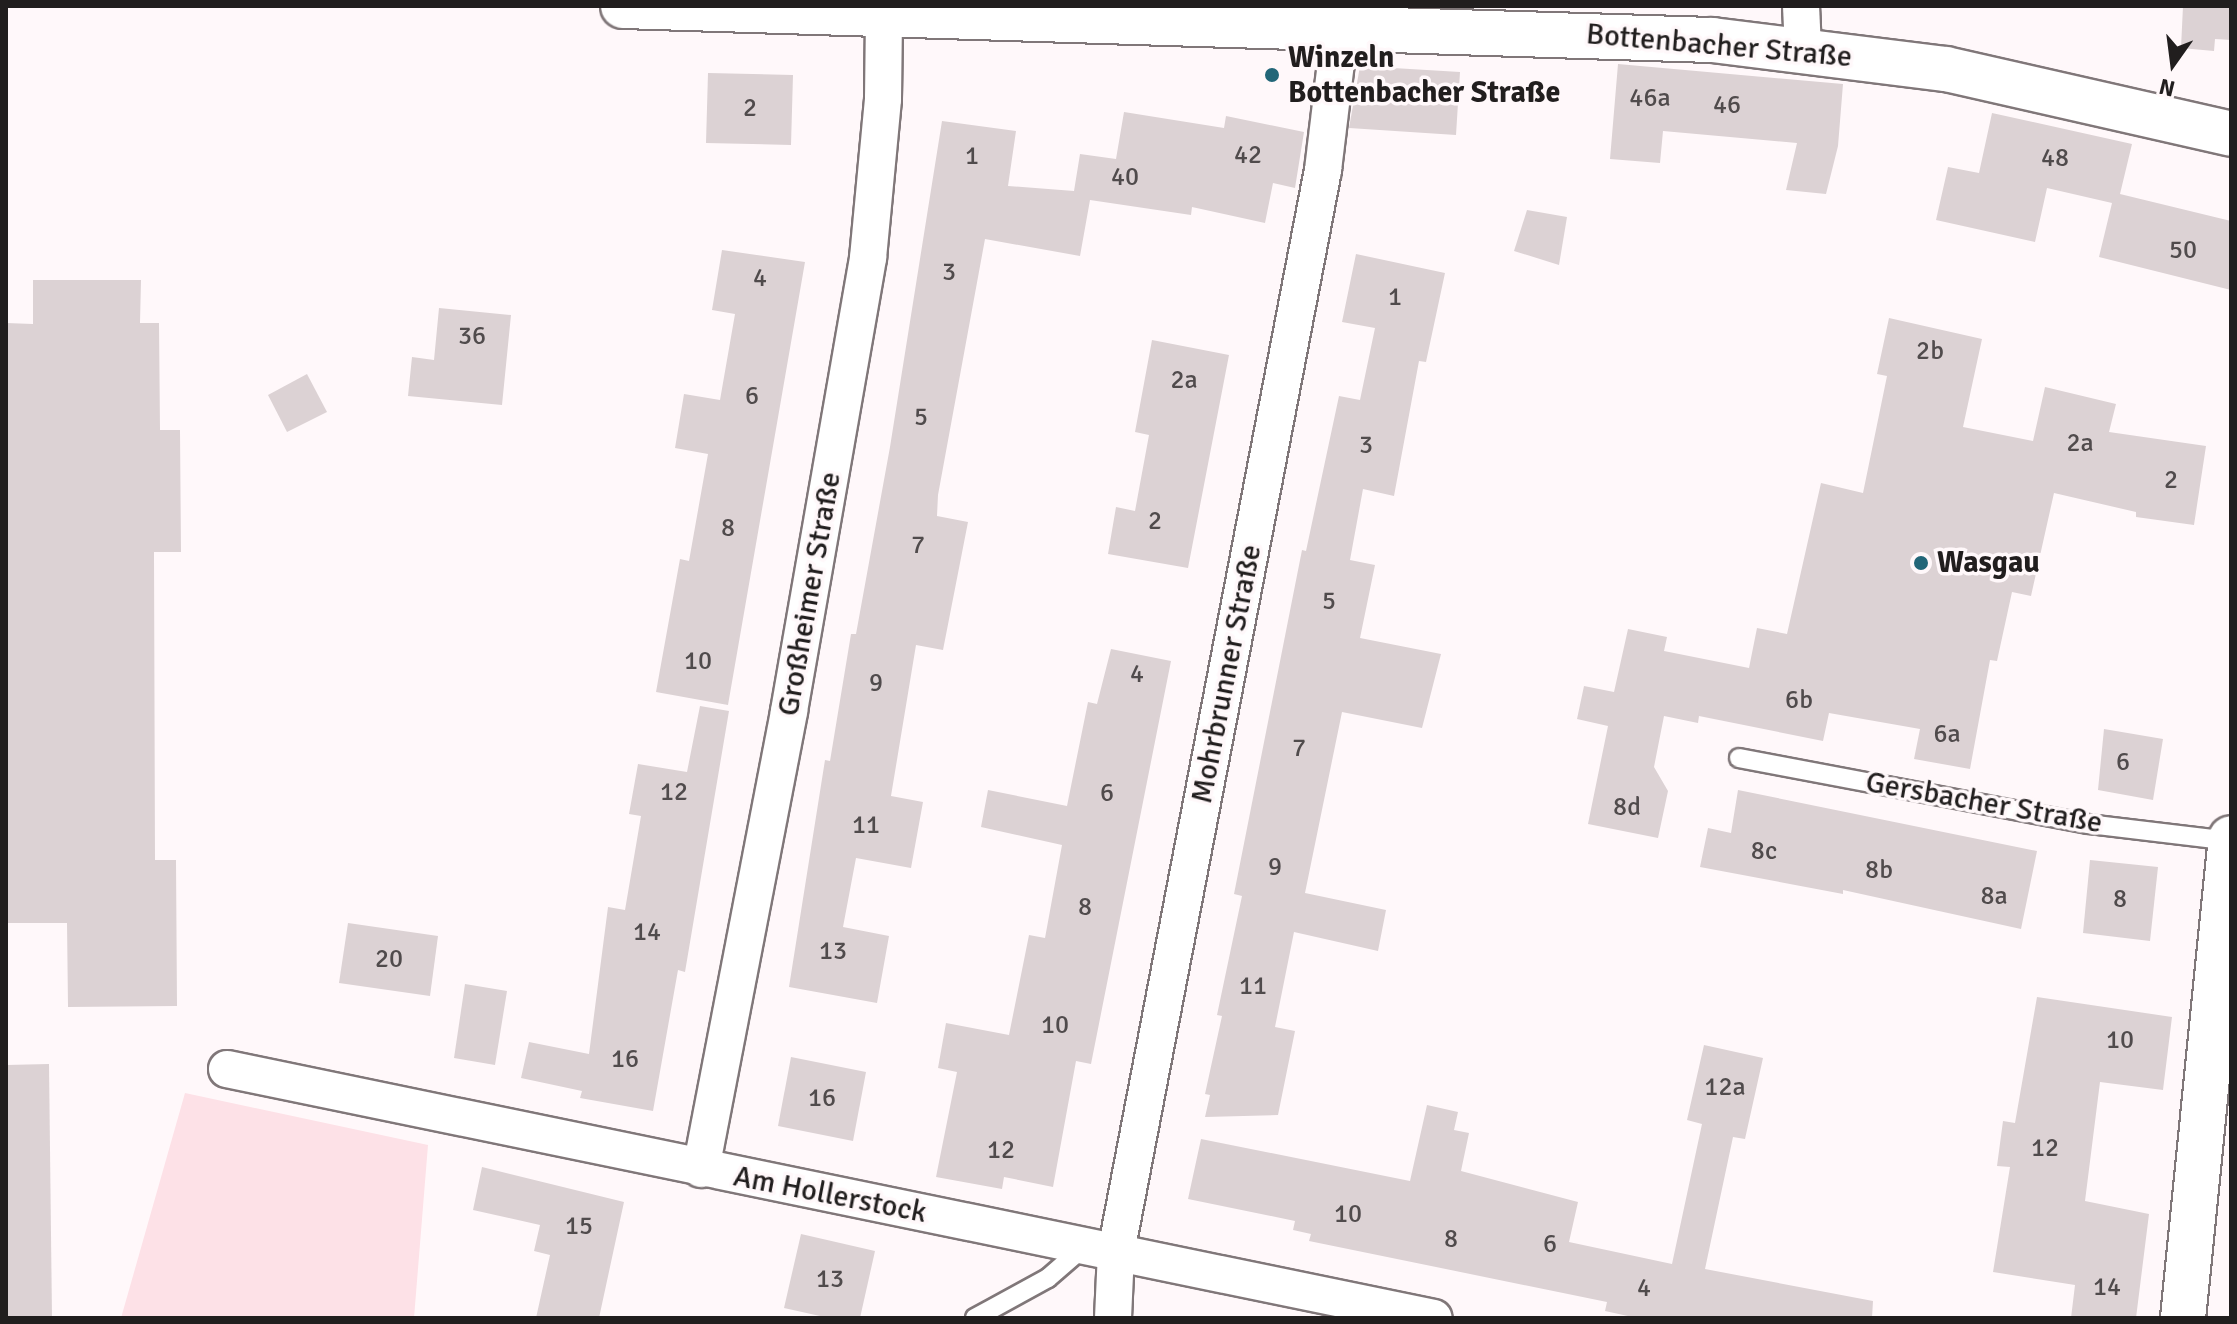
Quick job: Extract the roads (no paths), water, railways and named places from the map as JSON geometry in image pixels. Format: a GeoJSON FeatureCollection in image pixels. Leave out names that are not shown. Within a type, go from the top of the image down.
{"type":"FeatureCollection","features":[{"type":"Feature","properties":{"kind":"street","name":"Bottenbacher Straße"},"geometry":{"type":"LineString","coordinates":[[623,6],[1606,35],[1803,49],[1946,69],[2231,134]]}},
{"type":"Feature","properties":{"kind":"street"},"geometry":{"type":"LineString","coordinates":[[1801,6],[1803,49]]}},
{"type":"Feature","properties":{"kind":"street","name":"Großheimer Straße"},"geometry":{"type":"LineString","coordinates":[[701,1169],[792,696],[868,258],[883,99],[884,14]]}},
{"type":"Feature","properties":{"kind":"street","name":"Mohrbrunner Straße"},"geometry":{"type":"LineString","coordinates":[[1113,1318],[1100,1249],[1323,170],[1340,29]]}},
{"type":"Feature","properties":{"kind":"street","name":"Gersbacher Straße"},"geometry":{"type":"LineString","coordinates":[[2183,1318],[2223,1003],[2231,840]]}},
{"type":"Feature","properties":{"kind":"street","name":"Am Hollerstock"},"geometry":{"type":"LineString","coordinates":[[227,1069],[1434,1318]]}},
{"type":"Feature","properties":{"kind":"lane","name":"Gersbacher Straße"},"geometry":{"type":"LineString","coordinates":[[1739,758],[2088,824],[2231,840]]}},
{"type":"Feature","properties":{"kind":"lane"},"geometry":{"type":"LineString","coordinates":[[975,1318],[1100,1249]]}},
{"type":"Feature","properties":{"kind":"place","name":"Winzeln Bottenbacher Straße"},"geometry":{"type":"Point","coordinates":[1272,75]}},
{"type":"Feature","properties":{"kind":"place","name":"Wasgau"},"geometry":{"type":"Point","coordinates":[1921,563]}}]}
